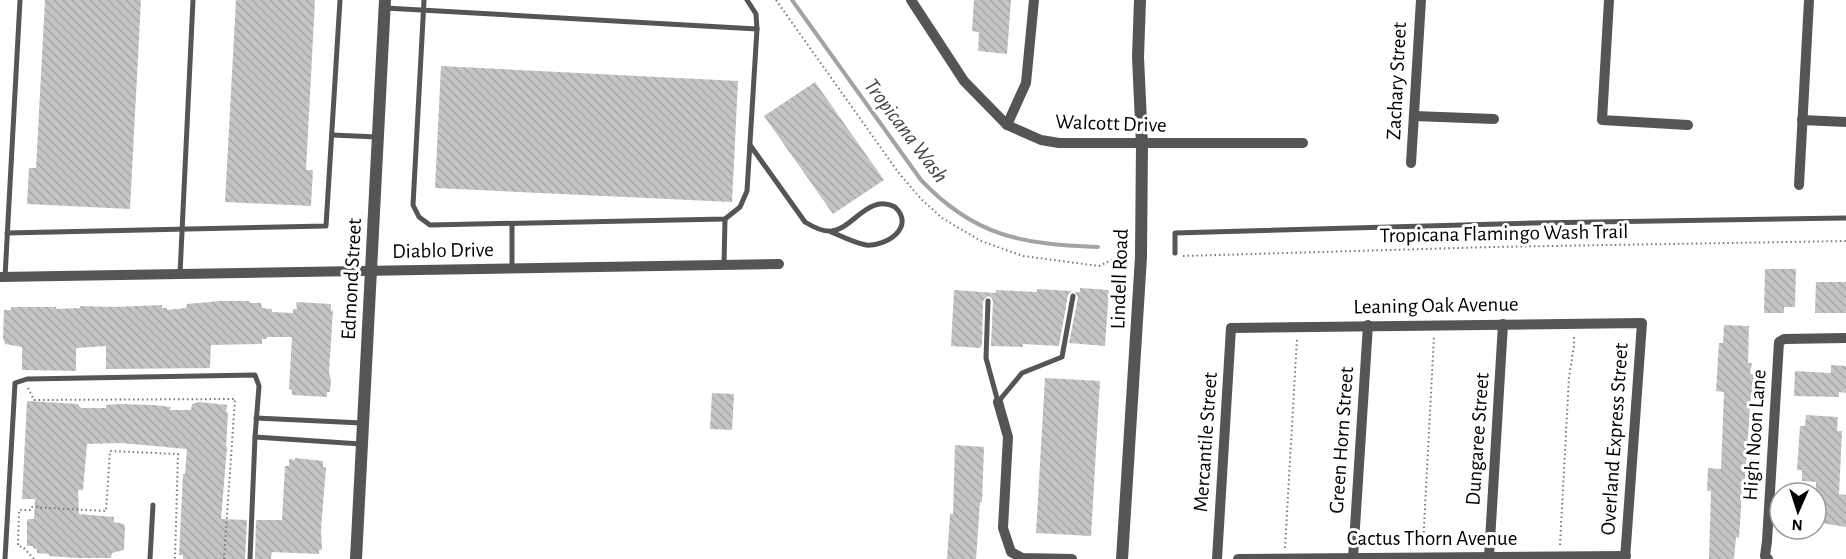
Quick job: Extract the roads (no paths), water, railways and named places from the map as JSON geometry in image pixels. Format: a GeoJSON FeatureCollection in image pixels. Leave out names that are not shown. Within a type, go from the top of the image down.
{"type":"FeatureCollection","features":[{"type":"Feature","properties":{"kind":"street","name":"Walcott Drive"},"geometry":{"type":"LineString","coordinates":[[911,0],[964,81],[1007,125],[1041,140],[1059,144],[1303,142]]}},
{"type":"Feature","properties":{"kind":"street"},"geometry":{"type":"LineString","coordinates":[[1007,125],[1026,83],[1034,0]]}},
{"type":"Feature","properties":{"kind":"street","name":"Lindell Road"},"geometry":{"type":"LineString","coordinates":[[1122,559],[1140,266],[1142,144],[1138,57],[1140,0]]}},
{"type":"Feature","properties":{"kind":"street","name":"Zachary Street"},"geometry":{"type":"LineString","coordinates":[[1411,164],[1421,0]]}},
{"type":"Feature","properties":{"kind":"street"},"geometry":{"type":"LineString","coordinates":[[1609,0],[1602,120],[1688,125]]}},
{"type":"Feature","properties":{"kind":"street"},"geometry":{"type":"LineString","coordinates":[[1799,185],[1809,0]]}},
{"type":"Feature","properties":{"kind":"street","name":"Edmond Street"},"geometry":{"type":"LineString","coordinates":[[356,559],[385,4]]}},
{"type":"Feature","properties":{"kind":"street"},"geometry":{"type":"LineString","coordinates":[[1414,116],[1494,119]]}},
{"type":"Feature","properties":{"kind":"street"},"geometry":{"type":"LineString","coordinates":[[1802,120],[1846,122]]}},
{"type":"Feature","properties":{"kind":"street","name":"Diablo Drive"},"geometry":{"type":"LineString","coordinates":[[3,277],[779,264]]}},
{"type":"Feature","properties":{"kind":"street","name":"Leaning Oak Avenue"},"geometry":{"type":"LineString","coordinates":[[1231,328],[1642,322]]}},
{"type":"Feature","properties":{"kind":"street","name":"Overland Express Street"},"geometry":{"type":"LineString","coordinates":[[1625,558],[1642,322]]}},
{"type":"Feature","properties":{"kind":"street","name":"Dungaree Street"},"geometry":{"type":"LineString","coordinates":[[1489,557],[1503,324]]}},
{"type":"Feature","properties":{"kind":"street","name":"Green Horn Street"},"geometry":{"type":"LineString","coordinates":[[1353,558],[1368,325]]}},
{"type":"Feature","properties":{"kind":"street","name":"Mercantile Street"},"geometry":{"type":"LineString","coordinates":[[1217,559],[1231,328]]}},
{"type":"Feature","properties":{"kind":"street","name":"High Noon Lane"},"geometry":{"type":"LineString","coordinates":[[1768,559],[1764,550],[1767,541],[1779,342],[1784,339],[1846,338]]}},
{"type":"Feature","properties":{"kind":"street"},"geometry":{"type":"LineString","coordinates":[[998,402],[1008,437],[1003,528],[1011,552],[1022,558],[1072,559]]}},
{"type":"Feature","properties":{"kind":"street","name":"Cactus Thorn Avenue"},"geometry":{"type":"LineString","coordinates":[[1238,559],[1625,558]]}},
{"type":"Feature","properties":{"kind":"lane"},"geometry":{"type":"LineString","coordinates":[[3,277],[8,232],[20,0]]}},
{"type":"Feature","properties":{"kind":"lane"},"geometry":{"type":"LineString","coordinates":[[180,273],[193,0]]}},
{"type":"Feature","properties":{"kind":"lane"},"geometry":{"type":"LineString","coordinates":[[8,232],[326,226],[340,0]]}},
{"type":"Feature","properties":{"kind":"lane"},"geometry":{"type":"LineString","coordinates":[[424,0],[413,205],[419,217],[430,225],[725,219],[740,207],[747,191],[757,30],[756,14],[747,0]]}},
{"type":"Feature","properties":{"kind":"lane"},"geometry":{"type":"LineString","coordinates":[[385,4],[423,11],[757,30]]}},
{"type":"Feature","properties":{"kind":"lane"},"geometry":{"type":"LineString","coordinates":[[332,135],[378,137]]}},
{"type":"Feature","properties":{"kind":"lane"},"geometry":{"type":"LineString","coordinates":[[750,145],[806,222],[829,231],[860,243],[873,245],[893,238],[900,230],[902,219],[895,207],[880,204],[859,214],[841,228],[829,231]]}},
{"type":"Feature","properties":{"kind":"lane"},"geometry":{"type":"LineString","coordinates":[[1175,254],[1175,233],[1846,218]]}},
{"type":"Feature","properties":{"kind":"lane"},"geometry":{"type":"LineString","coordinates":[[724,265],[725,219]]}},
{"type":"Feature","properties":{"kind":"lane"},"geometry":{"type":"LineString","coordinates":[[512,224],[512,268]]}},
{"type":"Feature","properties":{"kind":"lane"},"geometry":{"type":"LineString","coordinates":[[998,402],[1022,373],[1062,357],[1073,296]]}},
{"type":"Feature","properties":{"kind":"lane"},"geometry":{"type":"LineString","coordinates":[[988,301],[986,358],[998,402]]}},
{"type":"Feature","properties":{"kind":"lane"},"geometry":{"type":"LineString","coordinates":[[5,559],[15,383],[27,379],[255,375],[259,386],[250,559]]}},
{"type":"Feature","properties":{"kind":"lane"},"geometry":{"type":"LineString","coordinates":[[256,418],[363,423]]}},
{"type":"Feature","properties":{"kind":"lane"},"geometry":{"type":"LineString","coordinates":[[255,437],[362,444]]}},
{"type":"Feature","properties":{"kind":"lane"},"geometry":{"type":"LineString","coordinates":[[150,559],[153,505]]}},
{"type":"Feature","properties":{"kind":"waterway","name":"Tropicana Wash"},"geometry":{"type":"LineString","coordinates":[[792,0],[921,180],[941,199],[961,214],[1001,234],[1023,240],[1098,247]]}}]}
